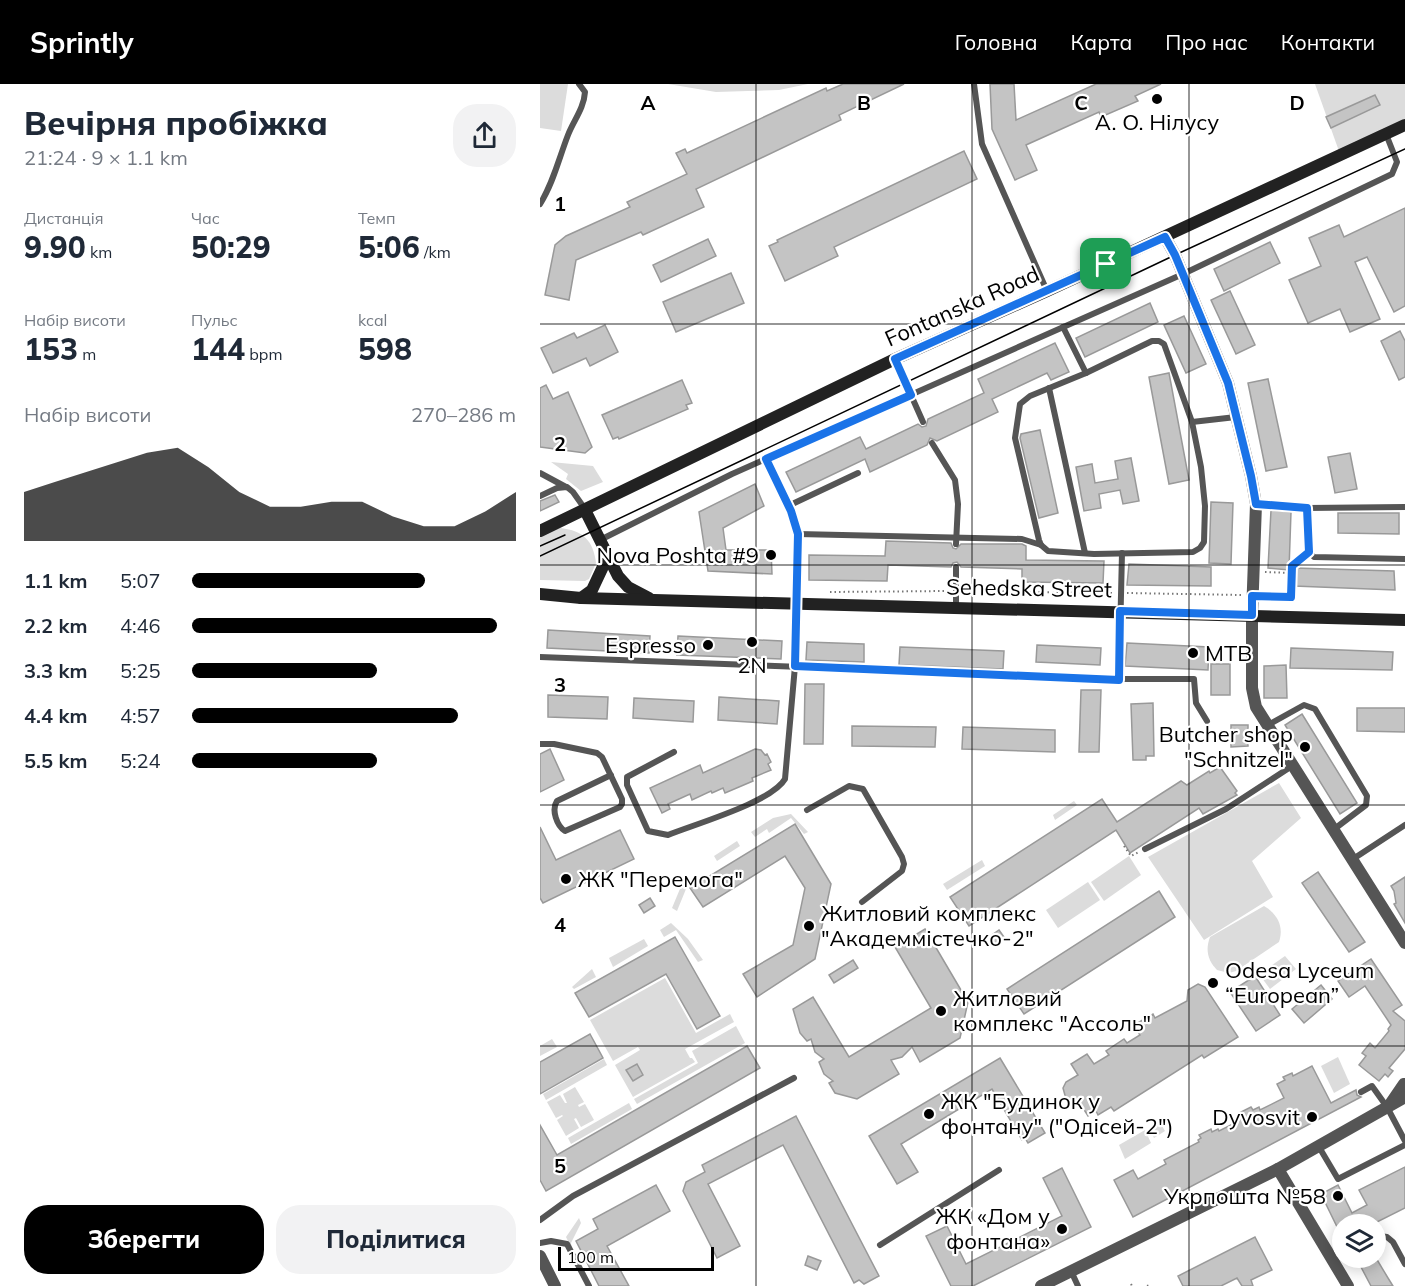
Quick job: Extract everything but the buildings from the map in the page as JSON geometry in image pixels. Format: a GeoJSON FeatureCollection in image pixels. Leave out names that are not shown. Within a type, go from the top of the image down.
{"type":"FeatureCollection","features":[{"type":"Feature","properties":{"kind":"main road","name":"Fontanska Road"},"geometry":{"type":"LineString","coordinates":[[540,531],[895,359],[1405,125]]}},
{"type":"Feature","properties":{"kind":"main road","name":"Sehedska Street"},"geometry":{"type":"LineString","coordinates":[[585,510],[618,576],[628,587],[652,600]]}},
{"type":"Feature","properties":{"kind":"main road"},"geometry":{"type":"LineString","coordinates":[[581,598],[592,590],[608,556]]}},
{"type":"Feature","properties":{"kind":"main road","name":"Sehedska Street"},"geometry":{"type":"LineString","coordinates":[[540,594],[581,598],[1405,620]]}},
{"type":"Feature","properties":{"kind":"street"},"geometry":{"type":"LineString","coordinates":[[1165,237],[1183,274],[1228,383],[1251,476],[1256,504],[1252,596],[1252,688],[1256,707],[1405,943]]}},
{"type":"Feature","properties":{"kind":"street"},"geometry":{"type":"LineString","coordinates":[[1041,1286],[1319,1147],[1388,1106],[1405,1086]]}},
{"type":"Feature","properties":{"kind":"street"},"geometry":{"type":"LineString","coordinates":[[1278,1169],[1332,1250]]}},
{"type":"Feature","properties":{"kind":"street"},"geometry":{"type":"LineString","coordinates":[[540,1256],[555,1286]]}},
{"type":"Feature","properties":{"kind":"street"},"geometry":{"type":"LineString","coordinates":[[1341,1268],[1348,1286]]}},
{"type":"Feature","properties":{"kind":"lane"},"geometry":{"type":"LineString","coordinates":[[540,204],[568,135],[584,104],[585,92],[579,84]]}},
{"type":"Feature","properties":{"kind":"lane"},"geometry":{"type":"LineString","coordinates":[[974,84],[982,144],[1047,291]]}},
{"type":"Feature","properties":{"kind":"lane"},"geometry":{"type":"LineString","coordinates":[[600,540],[732,474],[1183,274],[1392,174],[1397,162],[1386,134]]}},
{"type":"Feature","properties":{"kind":"lane"},"geometry":{"type":"LineString","coordinates":[[1063,327],[1086,373]]}},
{"type":"Feature","properties":{"kind":"lane"},"geometry":{"type":"LineString","coordinates":[[798,534],[957,541],[1022,539],[1041,545],[1048,551],[1085,553],[1193,552],[1204,542],[1205,506],[1202,467],[1192,422],[1164,344],[1159,340],[1152,341],[1086,373],[1030,396],[1020,404],[1015,438],[1041,545]]}},
{"type":"Feature","properties":{"kind":"lane"},"geometry":{"type":"LineString","coordinates":[[895,359],[923,422]]}},
{"type":"Feature","properties":{"kind":"lane"},"geometry":{"type":"LineString","coordinates":[[1049,388],[1085,553]]}},
{"type":"Feature","properties":{"kind":"lane"},"geometry":{"type":"LineString","coordinates":[[1192,422],[1237,417]]}},
{"type":"Feature","properties":{"kind":"lane"},"geometry":{"type":"LineString","coordinates":[[932,443],[955,480],[958,504],[957,541]]}},
{"type":"Feature","properties":{"kind":"lane"},"geometry":{"type":"LineString","coordinates":[[674,752],[627,777],[627,785],[648,831],[668,835],[764,798],[781,787],[785,779],[795,666],[798,534],[766,459]]}},
{"type":"Feature","properties":{"kind":"lane"},"geometry":{"type":"LineString","coordinates":[[540,473],[567,487],[585,510]]}},
{"type":"Feature","properties":{"kind":"lane"},"geometry":{"type":"LineString","coordinates":[[788,506],[858,473]]}},
{"type":"Feature","properties":{"kind":"lane"},"geometry":{"type":"LineString","coordinates":[[540,496],[557,488],[567,487]]}},
{"type":"Feature","properties":{"kind":"lane"},"geometry":{"type":"LineString","coordinates":[[1256,504],[1307,508],[1405,507]]}},
{"type":"Feature","properties":{"kind":"lane"},"geometry":{"type":"LineString","coordinates":[[1307,508],[1309,552],[1314,557],[1405,559]]}},
{"type":"Feature","properties":{"kind":"lane"},"geometry":{"type":"LineString","coordinates":[[1119,680],[1122,553]]}},
{"type":"Feature","properties":{"kind":"lane"},"geometry":{"type":"LineString","coordinates":[[956,567],[956,607]]}},
{"type":"Feature","properties":{"kind":"lane"},"geometry":{"type":"LineString","coordinates":[[540,657],[1119,680],[1194,680],[1196,703],[1207,721]]}},
{"type":"Feature","properties":{"kind":"lane"},"geometry":{"type":"LineString","coordinates":[[1268,725],[1304,705],[1315,709],[1367,796],[1366,805],[1332,830]]}},
{"type":"Feature","properties":{"kind":"lane"},"geometry":{"type":"LineString","coordinates":[[540,744],[554,744],[597,753],[602,757],[611,775],[622,799],[620,807],[569,831],[561,829],[554,811],[557,801],[611,775]]}},
{"type":"Feature","properties":{"kind":"lane"},"geometry":{"type":"LineString","coordinates":[[1145,849],[1226,809],[1292,766]]}},
{"type":"Feature","properties":{"kind":"lane"},"geometry":{"type":"LineString","coordinates":[[807,810],[849,786],[863,789],[902,856],[904,864],[902,871],[862,902]]}},
{"type":"Feature","properties":{"kind":"lane"},"geometry":{"type":"LineString","coordinates":[[1353,860],[1405,825]]}},
{"type":"Feature","properties":{"kind":"lane"},"geometry":{"type":"LineString","coordinates":[[540,1220],[573,1196],[794,1078]]}},
{"type":"Feature","properties":{"kind":"lane"},"geometry":{"type":"LineString","coordinates":[[1319,1147],[1338,1179],[1405,1143],[1388,1106],[1372,1086],[1361,1092]]}},
{"type":"Feature","properties":{"kind":"lane"},"geometry":{"type":"LineString","coordinates":[[880,1245],[999,1170]]}},
{"type":"Feature","properties":{"kind":"lane"},"geometry":{"type":"LineString","coordinates":[[1386,1237],[1393,1242],[1405,1264]]}},
{"type":"Feature","properties":{"kind":"lane"},"geometry":{"type":"LineString","coordinates":[[540,1243],[551,1241],[567,1244],[589,1286]]}},
{"type":"Feature","properties":{"kind":"lane"},"geometry":{"type":"LineString","coordinates":[[1071,1271],[1078,1286]]}},
{"type":"Feature","properties":{"kind":"path"},"geometry":{"type":"LineString","coordinates":[[820,592],[956,591],[1291,597],[1292,566],[1309,552]]}},
{"type":"Feature","properties":{"kind":"path"},"geometry":{"type":"LineString","coordinates":[[1262,572],[1292,573]]}},
{"type":"Feature","properties":{"kind":"path"},"geometry":{"type":"LineString","coordinates":[[1124,846],[1131,856],[1145,849]]}},
{"type":"Feature","properties":{"kind":"shaded area"},"geometry":{"type":"Polygon","coordinates":[[[540,84],[568,84],[561,131],[540,128],[540,84]]]}},
{"type":"Feature","properties":{"kind":"shaded area"},"geometry":{"type":"Polygon","coordinates":[[[668,84],[808,84],[779,90],[716,92],[668,84]]]}},
{"type":"Feature","properties":{"kind":"shaded area"},"geometry":{"type":"Polygon","coordinates":[[[1315,84],[1405,84],[1405,125],[1340,154],[1315,84]]]}},
{"type":"Feature","properties":{"kind":"shaded area"},"geometry":{"type":"Polygon","coordinates":[[[551,462],[593,466],[603,482],[581,491],[566,479],[568,474],[551,462]]]}},
{"type":"Feature","properties":{"kind":"shaded area"},"geometry":{"type":"Polygon","coordinates":[[[561,528],[581,534],[592,548],[596,563],[589,579],[585,581],[540,580],[540,535],[561,528]]]}},
{"type":"Feature","properties":{"kind":"shaded area"},"geometry":{"type":"Polygon","coordinates":[[[1279,783],[1301,818],[1252,861],[1273,897],[1204,940],[1148,857],[1279,783]]]}},
{"type":"Feature","properties":{"kind":"shaded area"},"geometry":{"type":"Polygon","coordinates":[[[1074,801],[1077,805],[1055,820],[1053,815],[1074,801]]]}},
{"type":"Feature","properties":{"kind":"shaded area"},"geometry":{"type":"Polygon","coordinates":[[[791,814],[808,832],[804,834],[791,818],[769,833],[767,829],[755,837],[751,832],[773,818],[791,814]]]}},
{"type":"Feature","properties":{"kind":"shaded area"},"geometry":{"type":"Polygon","coordinates":[[[737,841],[740,846],[717,861],[714,856],[737,841]]]}},
{"type":"Feature","properties":{"kind":"shaded area"},"geometry":{"type":"Polygon","coordinates":[[[1129,856],[1141,875],[1104,901],[1091,882],[1129,856]]]}},
{"type":"Feature","properties":{"kind":"shaded area"},"geometry":{"type":"Polygon","coordinates":[[[982,860],[985,866],[947,890],[943,884],[982,860]]]}},
{"type":"Feature","properties":{"kind":"shaded area"},"geometry":{"type":"Polygon","coordinates":[[[1088,882],[1100,900],[1058,928],[1046,910],[1088,882]]]}},
{"type":"Feature","properties":{"kind":"shaded area"},"geometry":{"type":"Polygon","coordinates":[[[682,884],[686,889],[677,911],[672,908],[682,884]]]}},
{"type":"Feature","properties":{"kind":"shaded area"},"geometry":{"type":"Polygon","coordinates":[[[1264,906],[1279,921],[1281,931],[1279,942],[1236,971],[1229,973],[1217,970],[1208,955],[1210,937],[1264,906]]]}},
{"type":"Feature","properties":{"kind":"shaded area"},"geometry":{"type":"Polygon","coordinates":[[[671,923],[688,939],[703,960],[698,962],[676,930],[664,937],[660,930],[671,923]]]}},
{"type":"Feature","properties":{"kind":"shaded area"},"geometry":{"type":"Polygon","coordinates":[[[644,939],[648,946],[613,967],[609,958],[644,939]]]}},
{"type":"Feature","properties":{"kind":"shaded area"},"geometry":{"type":"Polygon","coordinates":[[[1285,956],[1296,969],[1270,989],[1259,974],[1285,956]]]}},
{"type":"Feature","properties":{"kind":"shaded area"},"geometry":{"type":"Polygon","coordinates":[[[592,969],[596,977],[574,989],[572,987],[592,969]]]}},
{"type":"Feature","properties":{"kind":"shaded area"},"geometry":{"type":"Polygon","coordinates":[[[665,978],[696,1033],[730,1014],[734,1022],[685,1049],[695,1062],[633,1097],[615,1065],[640,1050],[638,1047],[613,1061],[590,1020],[665,978]]]}},
{"type":"Feature","properties":{"kind":"shaded area"},"geometry":{"type":"Polygon","coordinates":[[[736,1026],[745,1043],[637,1104],[634,1099],[698,1063],[692,1051],[736,1026]]]}},
{"type":"Feature","properties":{"kind":"shaded area"},"geometry":{"type":"Polygon","coordinates":[[[552,1039],[557,1047],[540,1056],[540,1046],[552,1039]]]}},
{"type":"Feature","properties":{"kind":"shaded area"},"geometry":{"type":"Polygon","coordinates":[[[1338,1057],[1350,1084],[1334,1093],[1321,1066],[1338,1057]]]}},
{"type":"Feature","properties":{"kind":"shaded area"},"geometry":{"type":"Polygon","coordinates":[[[604,1059],[607,1065],[546,1100],[543,1094],[604,1059]]]}},
{"type":"Feature","properties":{"kind":"shaded area"},"geometry":{"type":"Polygon","coordinates":[[[575,1087],[584,1102],[578,1105],[579,1107],[585,1104],[594,1120],[581,1127],[576,1118],[574,1119],[579,1128],[566,1136],[557,1120],[563,1116],[556,1118],[547,1102],[560,1095],[567,1103],[563,1094],[575,1087]]]}},
{"type":"Feature","properties":{"kind":"shaded area"},"geometry":{"type":"Polygon","coordinates":[[[629,1103],[632,1109],[571,1144],[568,1138],[629,1103]]]}},
{"type":"Feature","properties":{"kind":"shaded area"},"geometry":{"type":"Polygon","coordinates":[[[1159,1121],[1165,1131],[1154,1138],[1149,1128],[1159,1121]]]}},
{"type":"Feature","properties":{"kind":"shaded area"},"geometry":{"type":"Polygon","coordinates":[[[1145,1130],[1151,1143],[1125,1159],[1119,1145],[1145,1130]]]}},
{"type":"Feature","properties":{"kind":"shaded area"},"geometry":{"type":"Polygon","coordinates":[[[579,1218],[581,1223],[571,1243],[572,1249],[566,1237],[579,1218]]]}},
{"type":"Feature","properties":{"kind":"tram line"},"geometry":{"type":"LineString","coordinates":[[540,556],[1175,255],[1405,149]]}},
{"type":"Feature","properties":{"kind":"tram line"},"geometry":{"type":"LineString","coordinates":[[540,546],[565,535]]}},
{"type":"Feature","properties":{"kind":"place","name":"А. О. Нілусу"},"geometry":{"type":"Point","coordinates":[1157,99]}},
{"type":"Feature","properties":{"kind":"place","name":"Nova Poshta #9"},"geometry":{"type":"Point","coordinates":[771,555]}},
{"type":"Feature","properties":{"kind":"place","name":"2N"},"geometry":{"type":"Point","coordinates":[752,642]}},
{"type":"Feature","properties":{"kind":"place","name":"Espresso"},"geometry":{"type":"Point","coordinates":[708,645]}},
{"type":"Feature","properties":{"kind":"place","name":"МТВ"},"geometry":{"type":"Point","coordinates":[1193,653]}},
{"type":"Feature","properties":{"kind":"place","name":"Butcher shop \"Schnitzel\""},"geometry":{"type":"Point","coordinates":[1305,747]}},
{"type":"Feature","properties":{"kind":"place","name":"ЖК \"Перемога\""},"geometry":{"type":"Point","coordinates":[566,879]}},
{"type":"Feature","properties":{"kind":"place","name":"Житловий комплекс \"Академмістечко-2\""},"geometry":{"type":"Point","coordinates":[809,926]}},
{"type":"Feature","properties":{"kind":"place","name":"Odesa Lyceum “European”"},"geometry":{"type":"Point","coordinates":[1213,983]}},
{"type":"Feature","properties":{"kind":"place","name":"Житловий комплекс \"Ассоль\""},"geometry":{"type":"Point","coordinates":[941,1011]}},
{"type":"Feature","properties":{"kind":"place","name":"ЖК \"Будинок у фонтану\" (\"Одісей-2\")"},"geometry":{"type":"Point","coordinates":[929,1114]}},
{"type":"Feature","properties":{"kind":"place","name":"Dyvosvit"},"geometry":{"type":"Point","coordinates":[1312,1117]}},
{"type":"Feature","properties":{"kind":"place","name":"Укрпошта №58"},"geometry":{"type":"Point","coordinates":[1338,1196]}},
{"type":"Feature","properties":{"kind":"place","name":"ЖК «Дом у фонтана»"},"geometry":{"type":"Point","coordinates":[1062,1229]}},
{"type":"Feature","properties":{"kind":"route"},"geometry":{"type":"LineString","coordinates":[[1165,237],[1175,255],[1228,383],[1256,504],[1307,508],[1309,552],[1292,566],[1291,597],[1252,596],[1252,615],[1120,611],[1119,680],[795,666],[798,534],[791,511],[766,459],[911,395],[895,359],[1106,264],[1165,237]]}}]}
